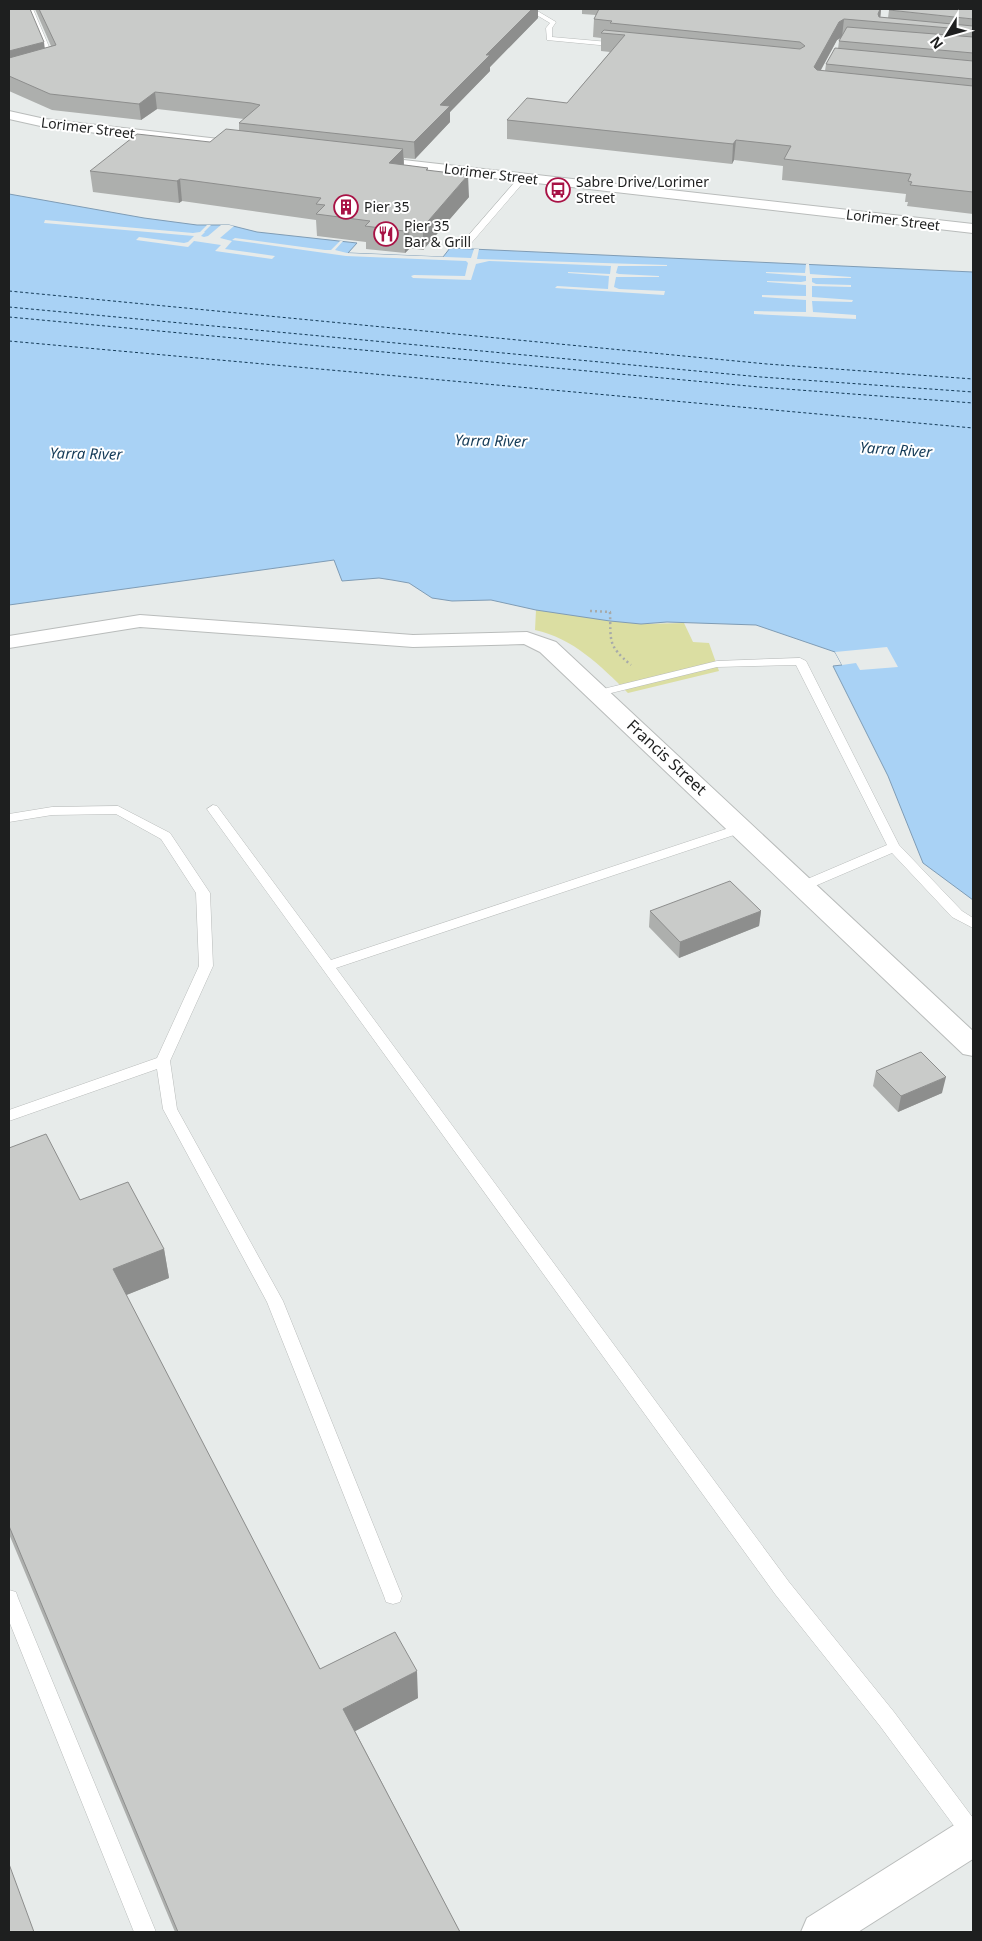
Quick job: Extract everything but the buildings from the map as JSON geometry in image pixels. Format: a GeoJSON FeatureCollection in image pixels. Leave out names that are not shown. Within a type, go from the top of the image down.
{"type":"FeatureCollection","features":[{"type":"Feature","properties":{"kind":"street","name":"Lorimer Street"},"geometry":{"type":"LineString","coordinates":[[9,115],[54,124],[261,148]]}},
{"type":"Feature","properties":{"kind":"street","name":"Lorimer Street"},"geometry":{"type":"LineString","coordinates":[[356,158],[973,230]]}},
{"type":"Feature","properties":{"kind":"street","name":"Francis Street"},"geometry":{"type":"LineString","coordinates":[[9,642],[140,622],[228,626],[413,641],[527,638],[548,647],[599,693],[973,1047]]}},
{"type":"Feature","properties":{"kind":"street"},"geometry":{"type":"LineString","coordinates":[[821,1932],[973,1836]]}},
{"type":"Feature","properties":{"kind":"lane"},"geometry":{"type":"LineString","coordinates":[[30,9],[53,60],[44,62]]}},
{"type":"Feature","properties":{"kind":"lane"},"geometry":{"type":"LineString","coordinates":[[529,12],[554,23],[549,28],[549,39],[624,46]]}},
{"type":"Feature","properties":{"kind":"lane"},"geometry":{"type":"LineString","coordinates":[[464,246],[524,178]]}},
{"type":"Feature","properties":{"kind":"lane"},"geometry":{"type":"LineString","coordinates":[[599,693],[717,664],[800,661],[894,847],[957,914],[973,924]]}},
{"type":"Feature","properties":{"kind":"lane"},"geometry":{"type":"LineString","coordinates":[[213,809],[782,1588],[887,1720],[973,1836]]}},
{"type":"Feature","properties":{"kind":"lane"},"geometry":{"type":"LineString","coordinates":[[9,818],[52,811],[118,810],[166,836],[203,893],[206,966],[162,1061],[170,1109],[275,1301],[393,1596]]}},
{"type":"Feature","properties":{"kind":"lane"},"geometry":{"type":"LineString","coordinates":[[328,966],[742,828]]}},
{"type":"Feature","properties":{"kind":"lane"},"geometry":{"type":"LineString","coordinates":[[803,886],[894,847]]}},
{"type":"Feature","properties":{"kind":"lane"},"geometry":{"type":"LineString","coordinates":[[9,1116],[162,1061]]}},
{"type":"Feature","properties":{"kind":"lane"},"geometry":{"type":"LineString","coordinates":[[9,1598],[145,1932]]}},
{"type":"Feature","properties":{"kind":"path"},"geometry":{"type":"LineString","coordinates":[[590,611],[610,612],[610,646],[615,653],[635,668]]}},
{"type":"Feature","properties":{"kind":"green space"},"geometry":{"type":"Polygon","coordinates":[[[536,610],[641,624],[684,623],[693,642],[709,643],[719,671],[628,693],[586,654],[562,639],[535,630],[536,610]]]}},
{"type":"Feature","properties":{"kind":"water","name":"Yarra River"},"geometry":{"type":"Polygon","coordinates":[[[9,194],[144,218],[197,225],[229,225],[257,232],[357,243],[348,253],[443,257],[450,248],[973,272],[973,900],[923,863],[888,776],[833,666],[842,665],[835,652],[756,625],[667,622],[641,624],[536,610],[491,600],[452,601],[432,598],[409,583],[379,578],[342,581],[334,560],[9,605],[9,194]]]}},
{"type":"Feature","properties":{"kind":"pier"},"geometry":{"type":"Polygon","coordinates":[[[45,220],[193,233],[200,232],[207,225],[211,225],[201,236],[204,237],[221,225],[229,225],[234,226],[220,238],[232,241],[225,249],[275,256],[272,259],[215,251],[221,245],[194,241],[188,247],[136,240],[139,237],[184,243],[194,236],[44,223],[45,220]]]}},
{"type":"Feature","properties":{"kind":"pier"},"geometry":{"type":"Polygon","coordinates":[[[235,238],[325,250],[331,250],[340,241],[343,241],[335,250],[347,253],[471,258],[474,249],[479,249],[477,259],[667,265],[618,266],[616,273],[619,274],[659,277],[616,277],[614,287],[619,289],[665,291],[664,295],[555,288],[557,286],[608,289],[609,276],[568,272],[610,274],[611,266],[489,261],[476,264],[471,280],[413,278],[411,276],[414,275],[465,276],[468,263],[466,261],[346,256],[232,240],[235,238]]]}},
{"type":"Feature","properties":{"kind":"pier"},"geometry":{"type":"Polygon","coordinates":[[[806,264],[809,264],[810,274],[851,277],[812,278],[812,282],[816,284],[851,285],[851,287],[812,286],[812,297],[853,300],[852,302],[812,301],[813,312],[856,315],[856,319],[754,314],[754,311],[806,312],[806,300],[762,297],[762,295],[806,296],[806,285],[767,281],[801,282],[806,281],[806,276],[766,272],[805,273],[806,264]]]}},
{"type":"Feature","properties":{"kind":"pier"},"geometry":{"type":"Polygon","coordinates":[[[887,647],[898,667],[860,670],[856,663],[842,665],[835,652],[887,647]]]}},
{"type":"Feature","properties":{"kind":"ferry route"},"geometry":{"type":"LineString","coordinates":[[9,291],[767,364],[973,379]]}},
{"type":"Feature","properties":{"kind":"ferry route"},"geometry":{"type":"LineString","coordinates":[[9,307],[761,377],[973,392]]}},
{"type":"Feature","properties":{"kind":"ferry route"},"geometry":{"type":"LineString","coordinates":[[9,317],[759,387],[973,403]]}},
{"type":"Feature","properties":{"kind":"ferry route"},"geometry":{"type":"LineString","coordinates":[[9,341],[973,428]]}},
{"type":"Feature","properties":{"kind":"place","name":"Sabre Drive/Lorimer Street"},"geometry":{"type":"Point","coordinates":[558,190]}},
{"type":"Feature","properties":{"kind":"place","name":"Pier 35"},"geometry":{"type":"Point","coordinates":[346,207]}},
{"type":"Feature","properties":{"kind":"place","name":"Pier 35 Bar & Grill"},"geometry":{"type":"Point","coordinates":[386,234]}}]}
